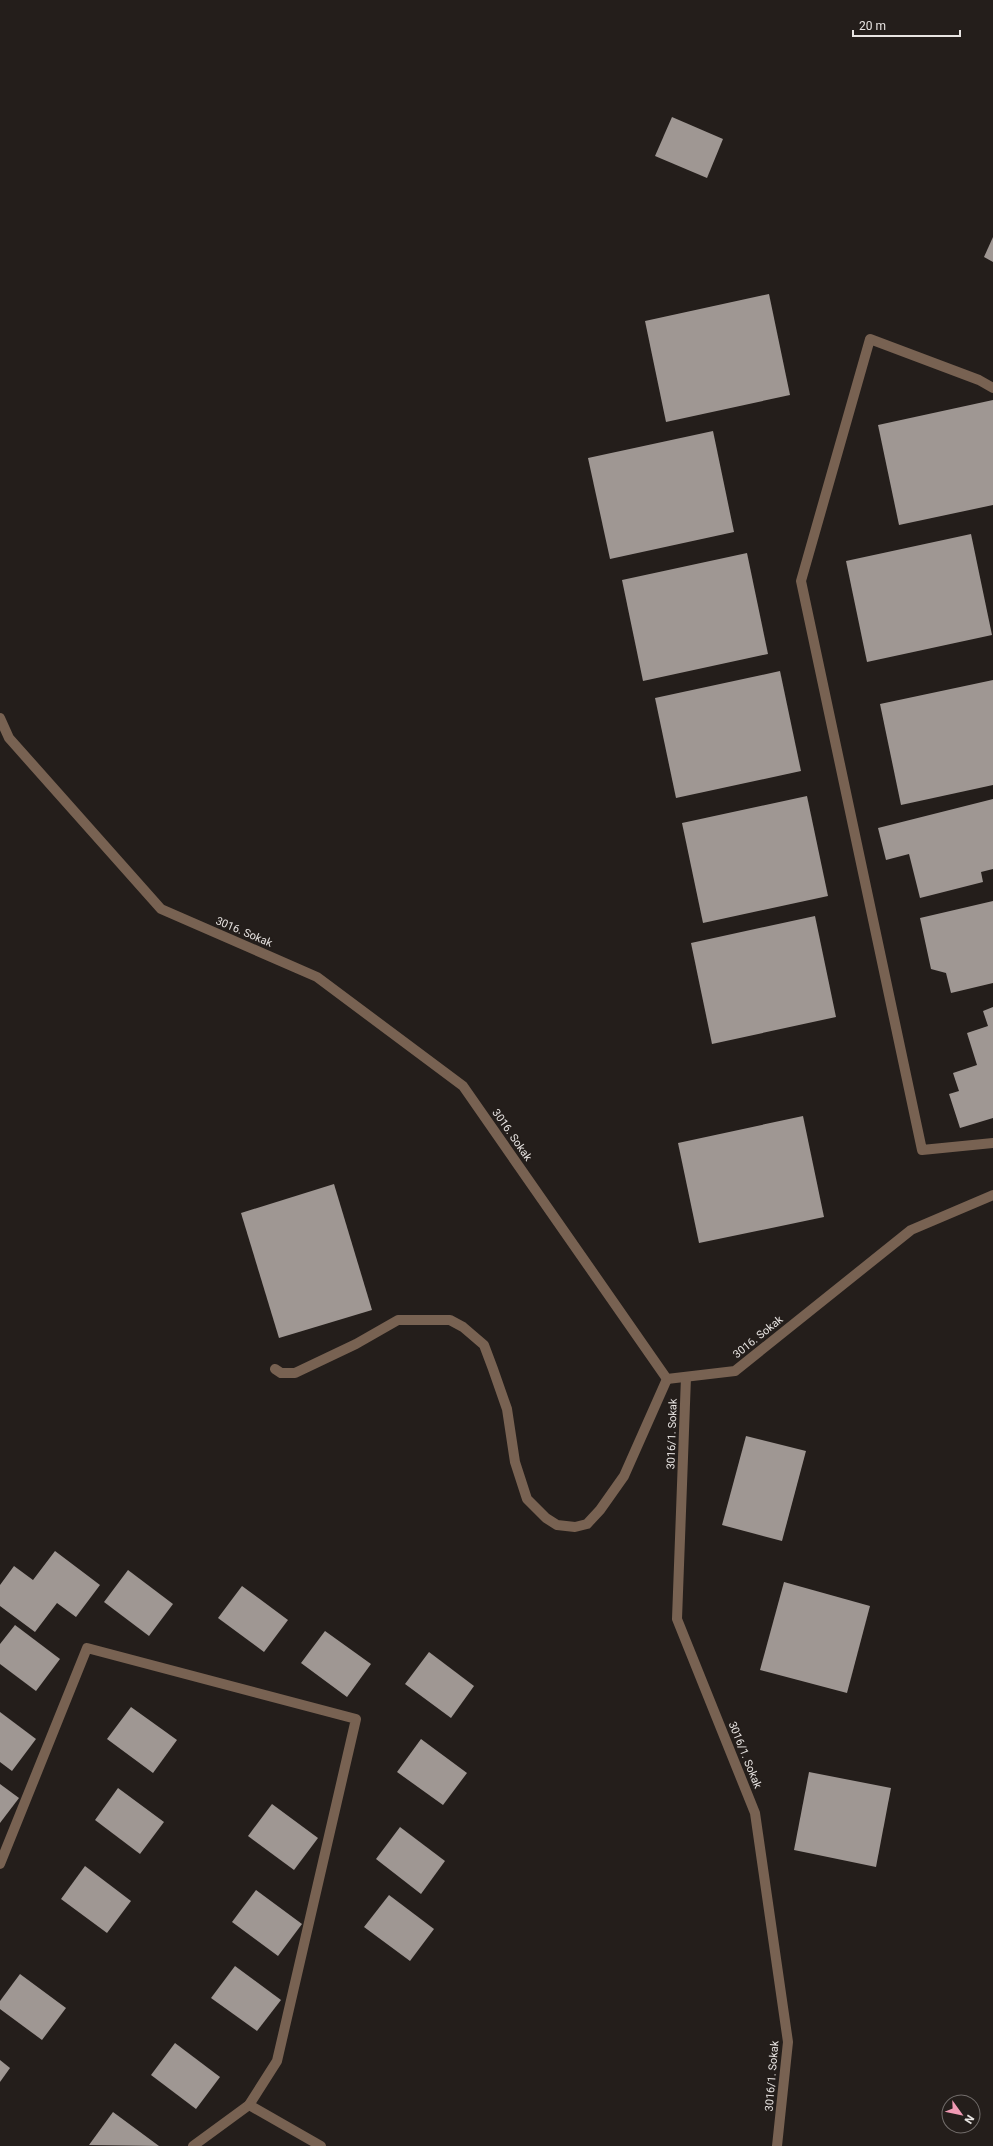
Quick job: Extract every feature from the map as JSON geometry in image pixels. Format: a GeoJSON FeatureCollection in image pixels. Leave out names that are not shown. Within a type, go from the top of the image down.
{"type":"FeatureCollection","features":[{"type":"Feature","properties":{"kind":"street"},"geometry":{"type":"LineString","coordinates":[[993,388],[979,380],[870,339],[801,581],[922,1150],[993,1143]]}},
{"type":"Feature","properties":{"kind":"street","name":"3016. Sokak"},"geometry":{"type":"LineString","coordinates":[[0,718],[10,738],[161,909],[317,977],[463,1086],[667,1379],[735,1371],[911,1230],[993,1195]]}},
{"type":"Feature","properties":{"kind":"street"},"geometry":{"type":"LineString","coordinates":[[275,1369],[281,1373],[295,1373],[356,1344],[398,1320],[450,1320],[463,1327],[484,1345],[507,1409],[515,1462],[527,1499],[546,1518],[557,1525],[575,1527],[587,1524],[600,1510],[624,1476],[667,1379]]}},
{"type":"Feature","properties":{"kind":"street","name":"3016/1. Sokak"},"geometry":{"type":"LineString","coordinates":[[686,1377],[677,1619],[755,1813],[788,2042],[778,2146]]}},
{"type":"Feature","properties":{"kind":"street"},"geometry":{"type":"LineString","coordinates":[[0,1864],[87,1648],[356,1719],[277,2061],[249,2105],[193,2146]]}},
{"type":"Feature","properties":{"kind":"street"},"geometry":{"type":"LineString","coordinates":[[249,2105],[321,2146]]}},
{"type":"Feature","properties":{"kind":"building"},"geometry":{"type":"Polygon","coordinates":[[[672,117],[723,139],[707,178],[655,156],[672,117]]]}},
{"type":"Feature","properties":{"kind":"building"},"geometry":{"type":"Polygon","coordinates":[[[993,237],[993,262],[984,257],[993,237]]]}},
{"type":"Feature","properties":{"kind":"building"},"geometry":{"type":"Polygon","coordinates":[[[769,294],[790,395],[666,422],[645,321],[769,294]]]}},
{"type":"Feature","properties":{"kind":"building"},"geometry":{"type":"Polygon","coordinates":[[[993,400],[993,505],[899,525],[878,425],[993,400]]]}},
{"type":"Feature","properties":{"kind":"building"},"geometry":{"type":"Polygon","coordinates":[[[713,431],[734,532],[610,559],[588,458],[713,431]]]}},
{"type":"Feature","properties":{"kind":"building"},"geometry":{"type":"Polygon","coordinates":[[[971,534],[992,635],[867,662],[846,561],[971,534]]]}},
{"type":"Feature","properties":{"kind":"building"},"geometry":{"type":"Polygon","coordinates":[[[747,553],[768,654],[643,681],[622,580],[747,553]]]}},
{"type":"Feature","properties":{"kind":"building"},"geometry":{"type":"Polygon","coordinates":[[[780,671],[801,771],[676,798],[655,698],[780,671]]]}},
{"type":"Feature","properties":{"kind":"building"},"geometry":{"type":"Polygon","coordinates":[[[993,680],[993,785],[901,805],[880,704],[993,680]]]}},
{"type":"Feature","properties":{"kind":"building"},"geometry":{"type":"Polygon","coordinates":[[[807,796],[828,896],[703,923],[682,823],[807,796]]]}},
{"type":"Feature","properties":{"kind":"building"},"geometry":{"type":"Polygon","coordinates":[[[993,799],[993,869],[981,872],[983,882],[920,898],[909,854],[886,860],[878,828],[993,799]]]}},
{"type":"Feature","properties":{"kind":"building"},"geometry":{"type":"Polygon","coordinates":[[[993,901],[993,983],[951,993],[946,973],[931,969],[920,918],[993,901]]]}},
{"type":"Feature","properties":{"kind":"building"},"geometry":{"type":"Polygon","coordinates":[[[815,916],[836,1017],[712,1044],[691,943],[815,916]]]}},
{"type":"Feature","properties":{"kind":"building"},"geometry":{"type":"Polygon","coordinates":[[[993,1007],[993,1118],[960,1128],[949,1094],[959,1091],[953,1073],[977,1065],[967,1033],[988,1026],[983,1011],[993,1007]]]}},
{"type":"Feature","properties":{"kind":"building"},"geometry":{"type":"Polygon","coordinates":[[[803,1116],[824,1217],[699,1243],[678,1143],[803,1116]]]}},
{"type":"Feature","properties":{"kind":"building"},"geometry":{"type":"Polygon","coordinates":[[[334,1184],[372,1310],[279,1338],[241,1213],[334,1184]]]}},
{"type":"Feature","properties":{"kind":"building"},"geometry":{"type":"Polygon","coordinates":[[[746,1436],[806,1451],[782,1541],[722,1525],[746,1436]]]}},
{"type":"Feature","properties":{"kind":"building"},"geometry":{"type":"Polygon","coordinates":[[[55,1551],[100,1585],[76,1617],[57,1603],[35,1632],[0,1606],[0,1585],[14,1566],[33,1580],[55,1551]]]}},
{"type":"Feature","properties":{"kind":"building"},"geometry":{"type":"Polygon","coordinates":[[[128,1570],[173,1604],[149,1636],[104,1602],[128,1570]]]}},
{"type":"Feature","properties":{"kind":"building"},"geometry":{"type":"Polygon","coordinates":[[[784,1582],[870,1606],[847,1693],[760,1670],[784,1582]]]}},
{"type":"Feature","properties":{"kind":"building"},"geometry":{"type":"Polygon","coordinates":[[[242,1586],[288,1620],[264,1652],[218,1618],[242,1586]]]}},
{"type":"Feature","properties":{"kind":"building"},"geometry":{"type":"Polygon","coordinates":[[[15,1625],[60,1659],[36,1691],[0,1664],[0,1644],[15,1625]]]}},
{"type":"Feature","properties":{"kind":"building"},"geometry":{"type":"Polygon","coordinates":[[[325,1631],[371,1664],[347,1697],[301,1663],[325,1631]]]}},
{"type":"Feature","properties":{"kind":"building"},"geometry":{"type":"Polygon","coordinates":[[[429,1652],[474,1686],[451,1718],[405,1684],[429,1652]]]}},
{"type":"Feature","properties":{"kind":"building"},"geometry":{"type":"Polygon","coordinates":[[[131,1707],[177,1740],[153,1773],[107,1739],[131,1707]]]}},
{"type":"Feature","properties":{"kind":"building"},"geometry":{"type":"Polygon","coordinates":[[[0,1712],[36,1739],[12,1771],[0,1762],[0,1712]]]}},
{"type":"Feature","properties":{"kind":"building"},"geometry":{"type":"Polygon","coordinates":[[[421,1739],[467,1773],[443,1805],[397,1772],[421,1739]]]}},
{"type":"Feature","properties":{"kind":"building"},"geometry":{"type":"Polygon","coordinates":[[[809,1772],[891,1788],[876,1867],[794,1850],[809,1772]]]}},
{"type":"Feature","properties":{"kind":"building"},"geometry":{"type":"Polygon","coordinates":[[[0,1784],[19,1798],[0,1823],[0,1784]]]}},
{"type":"Feature","properties":{"kind":"building"},"geometry":{"type":"Polygon","coordinates":[[[118,1788],[164,1822],[140,1854],[95,1820],[118,1788]]]}},
{"type":"Feature","properties":{"kind":"building"},"geometry":{"type":"Polygon","coordinates":[[[272,1804],[318,1838],[294,1870],[248,1836],[272,1804]]]}},
{"type":"Feature","properties":{"kind":"building"},"geometry":{"type":"Polygon","coordinates":[[[400,1827],[445,1861],[421,1894],[376,1859],[400,1827]]]}},
{"type":"Feature","properties":{"kind":"building"},"geometry":{"type":"Polygon","coordinates":[[[85,1866],[131,1901],[107,1933],[61,1899],[85,1866]]]}},
{"type":"Feature","properties":{"kind":"building"},"geometry":{"type":"Polygon","coordinates":[[[256,1890],[302,1924],[278,1956],[232,1922],[256,1890]]]}},
{"type":"Feature","properties":{"kind":"building"},"geometry":{"type":"Polygon","coordinates":[[[389,1895],[434,1929],[410,1961],[364,1927],[389,1895]]]}},
{"type":"Feature","properties":{"kind":"building"},"geometry":{"type":"Polygon","coordinates":[[[235,1966],[281,2000],[257,2031],[211,1998],[235,1966]]]}},
{"type":"Feature","properties":{"kind":"building"},"geometry":{"type":"Polygon","coordinates":[[[20,1974],[66,2008],[42,2040],[0,2009],[0,2001],[20,1974]]]}},
{"type":"Feature","properties":{"kind":"building"},"geometry":{"type":"Polygon","coordinates":[[[175,2043],[220,2077],[196,2109],[151,2075],[175,2043]]]}},
{"type":"Feature","properties":{"kind":"building"},"geometry":{"type":"Polygon","coordinates":[[[0,2060],[10,2068],[0,2082],[0,2060]]]}},
{"type":"Feature","properties":{"kind":"building"},"geometry":{"type":"Polygon","coordinates":[[[113,2112],[159,2146],[89,2145],[113,2112]]]}}]}
